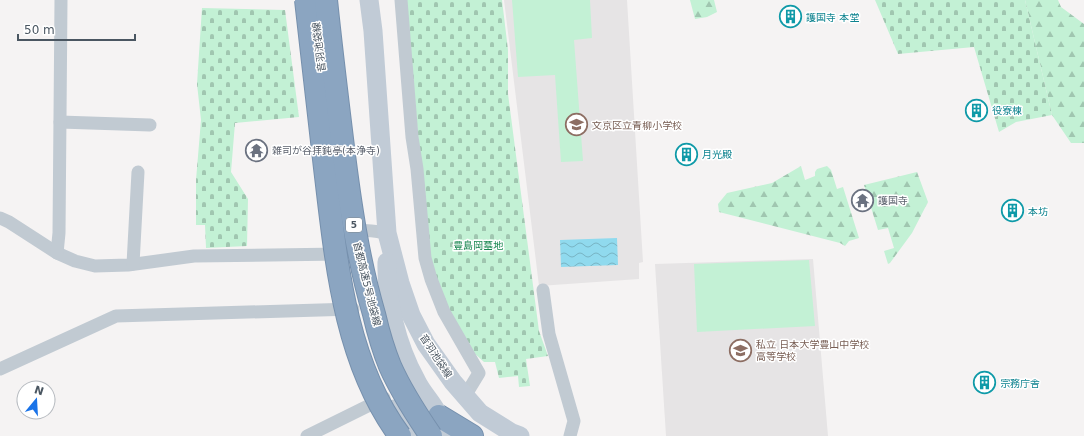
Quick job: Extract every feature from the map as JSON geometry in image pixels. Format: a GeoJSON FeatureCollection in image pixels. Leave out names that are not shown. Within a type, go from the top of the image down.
{"type":"FeatureCollection","features":[{"type":"Feature","properties":{"kind":"highway","name":"5"},"geometry":{"type":"LineString","coordinates":[[306,0],[328,193],[345,305],[354,343],[367,379],[387,416],[400,436]]}},
{"type":"Feature","properties":{"kind":"highway","name":"首都高速5号池袋線"},"geometry":{"type":"LineString","coordinates":[[326,0],[348,193],[357,246],[368,293],[381,342],[390,366],[401,389],[431,436]]}},
{"type":"Feature","properties":{"kind":"highway"},"geometry":{"type":"LineString","coordinates":[[439,416],[472,436]]}},
{"type":"Feature","properties":{"kind":"main road","name":"音羽池袋線"},"geometry":{"type":"LineString","coordinates":[[314,0],[344,245],[354,309],[372,364],[396,412],[414,436]]}},
{"type":"Feature","properties":{"kind":"main road","name":"音羽池袋線"},"geometry":{"type":"LineString","coordinates":[[336,0],[347,110],[348,143],[344,245]]}},
{"type":"Feature","properties":{"kind":"main road","name":"音羽池袋線"},"geometry":{"type":"LineString","coordinates":[[369,0],[373,31],[387,233],[388,292],[392,316],[406,361],[416,381],[439,416],[447,436]]}},
{"type":"Feature","properties":{"kind":"main road","name":"音羽池袋線"},"geometry":{"type":"LineString","coordinates":[[387,233],[400,283],[411,315],[426,344],[453,382],[480,413],[513,435]]}},
{"type":"Feature","properties":{"kind":"street"},"geometry":{"type":"LineString","coordinates":[[57,253],[59,233],[60,0]]}},
{"type":"Feature","properties":{"kind":"street"},"geometry":{"type":"LineString","coordinates":[[401,0],[412,137],[417,169],[425,258],[431,279],[444,312],[478,373],[465,396]]}},
{"type":"Feature","properties":{"kind":"street"},"geometry":{"type":"LineString","coordinates":[[60,122],[150,125]]}},
{"type":"Feature","properties":{"kind":"street"},"geometry":{"type":"LineString","coordinates":[[133,264],[138,172]]}},
{"type":"Feature","properties":{"kind":"street"},"geometry":{"type":"LineString","coordinates":[[0,218],[9,222],[57,253],[75,261],[95,266],[133,264],[194,256],[344,245],[346,237],[357,231],[387,233]]}},
{"type":"Feature","properties":{"kind":"street"},"geometry":{"type":"LineString","coordinates":[[543,290],[549,334],[574,422],[570,436]]}},
{"type":"Feature","properties":{"kind":"street"},"geometry":{"type":"LineString","coordinates":[[0,369],[116,316],[354,309]]}},
{"type":"Feature","properties":{"kind":"street"},"geometry":{"type":"LineString","coordinates":[[307,436],[388,396]]}},
{"type":"Feature","properties":{"kind":"shaded area","name":"文京区立青柳小学校"},"geometry":{"type":"Polygon","coordinates":[[[504,0],[627,0],[643,262],[639,263],[639,279],[539,286],[504,0]]]}},
{"type":"Feature","properties":{"kind":"shaded area","name":"私立 日本大学豊山中学校 高等学校"},"geometry":{"type":"Polygon","coordinates":[[[813,259],[828,436],[666,436],[655,264],[813,259]]]}},
{"type":"Feature","properties":{"kind":"green space","name":"豊島岡墓地"},"geometry":{"type":"Polygon","coordinates":[[[406,0],[502,0],[508,50],[508,94],[539,331],[548,356],[526,359],[530,386],[519,387],[518,376],[499,378],[495,362],[484,362],[465,345],[444,303],[429,259],[406,0]]]}},
{"type":"Feature","properties":{"kind":"green space"},"geometry":{"type":"Polygon","coordinates":[[[512,0],[590,0],[592,38],[574,40],[583,161],[561,162],[555,75],[518,77],[512,0]]]}},
{"type":"Feature","properties":{"kind":"green space"},"geometry":{"type":"Polygon","coordinates":[[[690,0],[714,0],[717,12],[707,17],[695,19],[690,0]]]}},
{"type":"Feature","properties":{"kind":"green space"},"geometry":{"type":"Polygon","coordinates":[[[875,0],[1025,0],[1052,115],[1016,122],[999,132],[974,47],[898,54],[875,0]]]}},
{"type":"Feature","properties":{"kind":"green space"},"geometry":{"type":"Polygon","coordinates":[[[1025,0],[1058,0],[1061,7],[1084,24],[1084,143],[1071,143],[1052,115],[1025,0]]]}},
{"type":"Feature","properties":{"kind":"green space"},"geometry":{"type":"Polygon","coordinates":[[[202,8],[285,10],[299,117],[235,123],[231,172],[248,199],[247,246],[206,248],[205,225],[196,225],[196,180],[201,120],[197,84],[202,8]]]}},
{"type":"Feature","properties":{"kind":"green space"},"geometry":{"type":"Polygon","coordinates":[[[801,166],[805,180],[815,176],[817,169],[827,166],[831,170],[837,189],[843,187],[859,238],[849,241],[845,246],[840,243],[719,212],[718,204],[727,193],[772,183],[801,166]]]}},
{"type":"Feature","properties":{"kind":"green space"},"geometry":{"type":"Polygon","coordinates":[[[917,172],[928,202],[912,233],[888,264],[884,251],[894,248],[888,228],[878,230],[864,185],[917,172]]]}},
{"type":"Feature","properties":{"kind":"green space"},"geometry":{"type":"Polygon","coordinates":[[[809,260],[815,326],[697,332],[694,264],[809,260]]]}},
{"type":"Feature","properties":{"kind":"water"},"geometry":{"type":"Polygon","coordinates":[[[617,238],[618,265],[561,267],[560,240],[617,238]]]}},
{"type":"Feature","properties":{"kind":"place","name":"護国寺 本堂"},"geometry":{"type":"Point","coordinates":[790,17]}},
{"type":"Feature","properties":{"kind":"place","name":"役寮棟"},"geometry":{"type":"Point","coordinates":[976,110]}},
{"type":"Feature","properties":{"kind":"place","name":"文京区立青柳小学校"},"geometry":{"type":"Point","coordinates":[577,125]}},
{"type":"Feature","properties":{"kind":"place","name":"雑司が谷拝鈍亭(本浄寺)"},"geometry":{"type":"Point","coordinates":[257,150]}},
{"type":"Feature","properties":{"kind":"place","name":"月光殿"},"geometry":{"type":"Point","coordinates":[686,154]}},
{"type":"Feature","properties":{"kind":"place","name":"護国寺"},"geometry":{"type":"Point","coordinates":[863,200]}},
{"type":"Feature","properties":{"kind":"place","name":"本坊"},"geometry":{"type":"Point","coordinates":[1013,211]}},
{"type":"Feature","properties":{"kind":"place","name":"私立 日本大学豊山中学校 高等学校"},"geometry":{"type":"Point","coordinates":[740,350]}},
{"type":"Feature","properties":{"kind":"place","name":"宗務庁舎"},"geometry":{"type":"Point","coordinates":[985,383]}}]}
